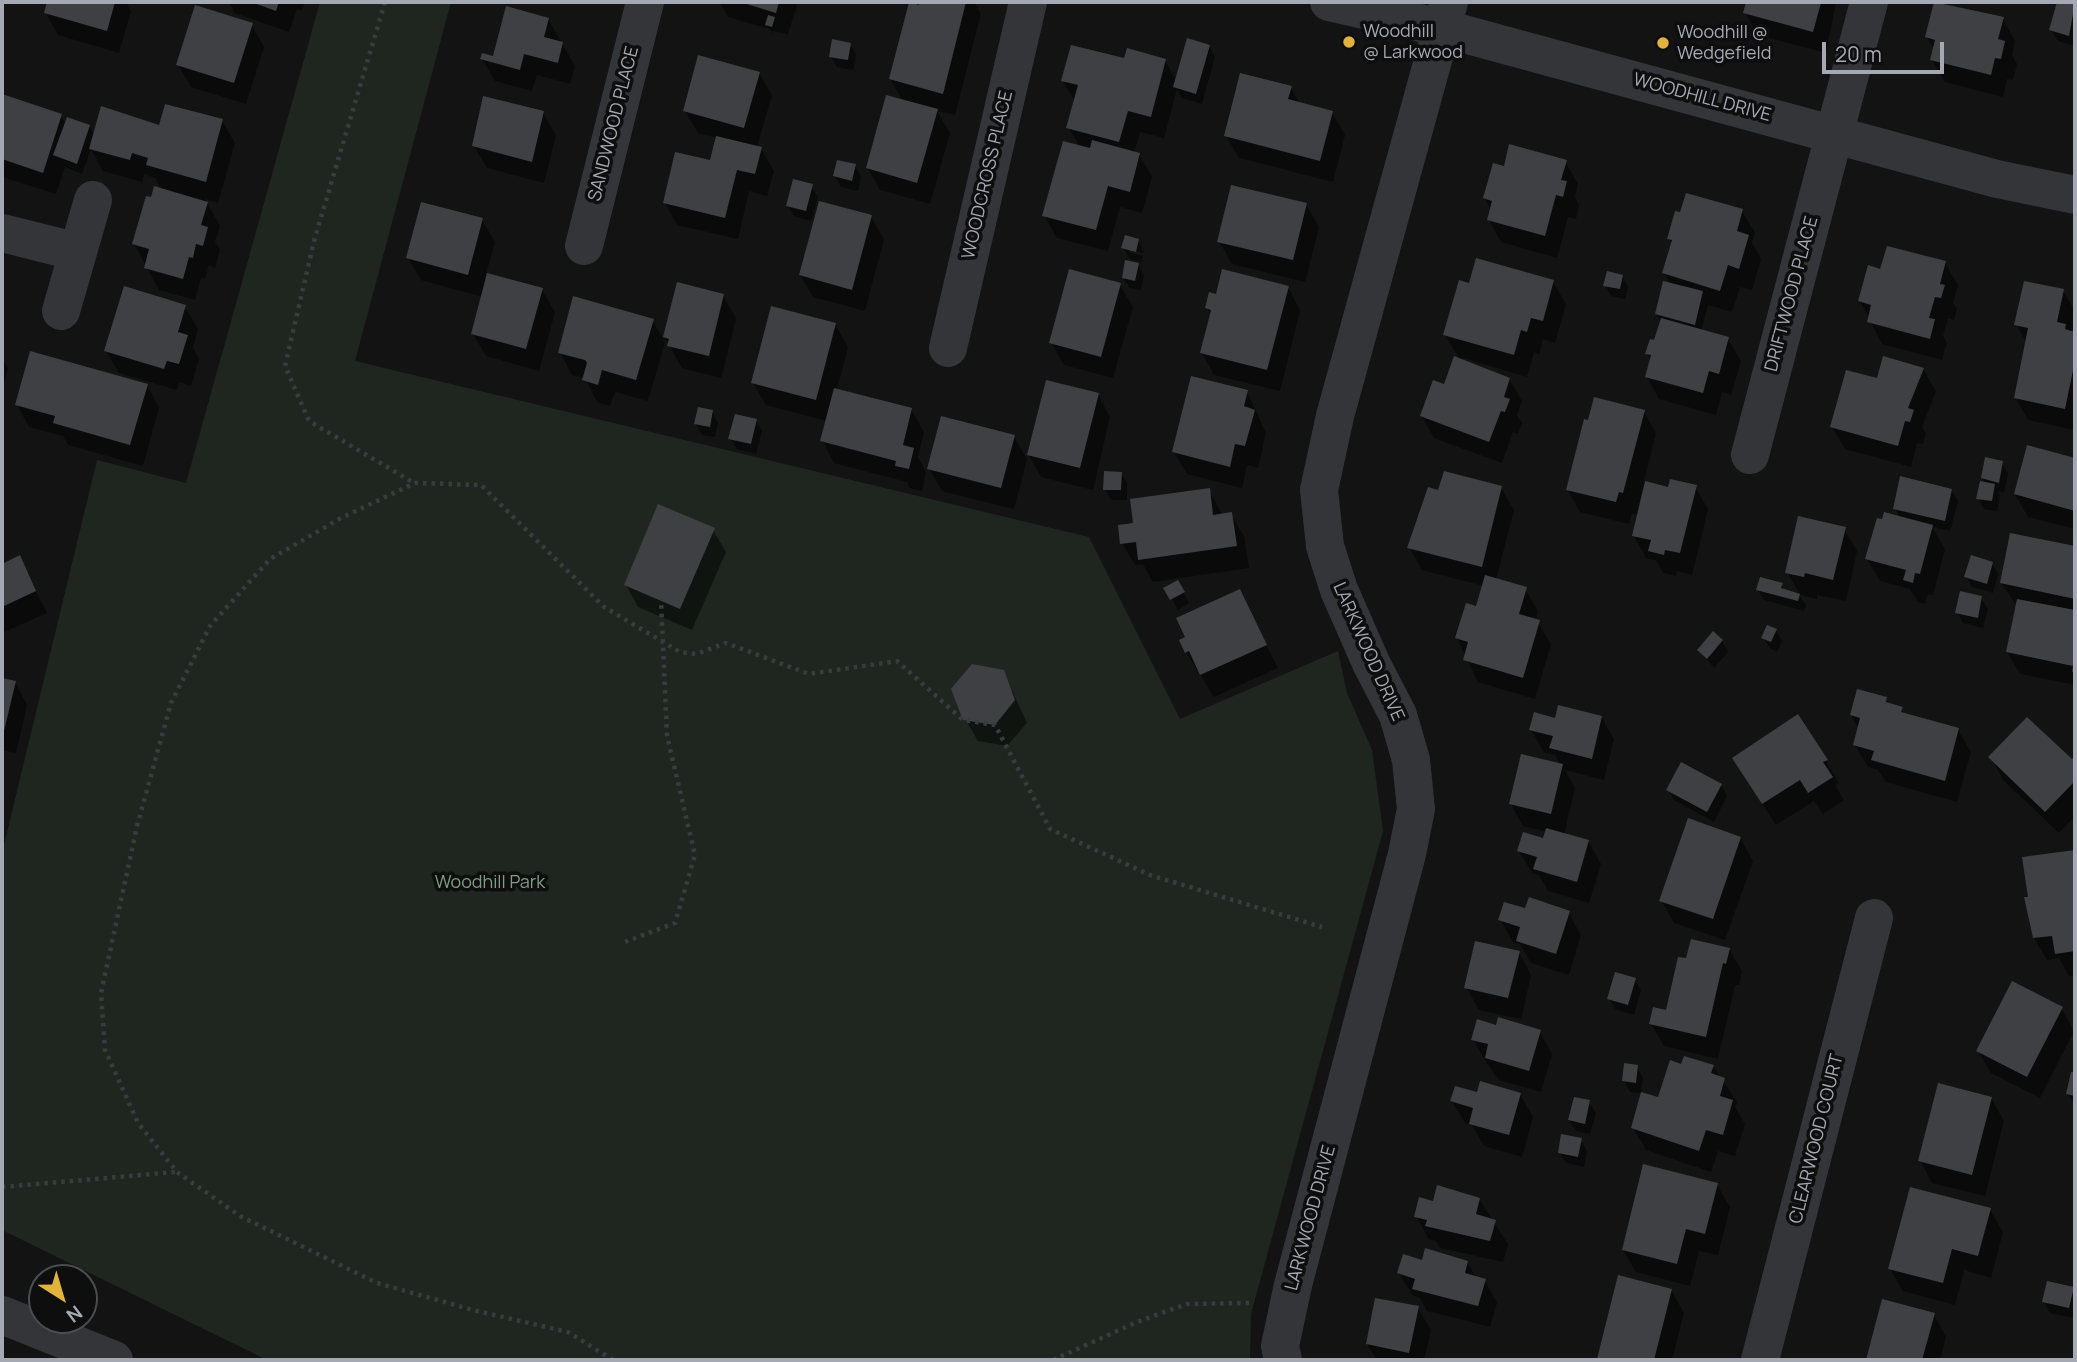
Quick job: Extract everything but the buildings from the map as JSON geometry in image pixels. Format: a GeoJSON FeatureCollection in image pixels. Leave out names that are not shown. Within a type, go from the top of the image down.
{"type":"FeatureCollection","features":[{"type":"Feature","properties":{"kind":"street","name":"SANDWOOD PLACE"},"geometry":{"type":"LineString","coordinates":[[584,246],[645,2]]}},
{"type":"Feature","properties":{"kind":"street","name":"WOODCROSS PLACE"},"geometry":{"type":"LineString","coordinates":[[948,348],[1028,2]]}},
{"type":"Feature","properties":{"kind":"street","name":"WOODHILL DRIVE"},"geometry":{"type":"LineString","coordinates":[[1329,2],[1445,15],[1834,133],[1997,179],[2075,195]]}},
{"type":"Feature","properties":{"kind":"street","name":"DRIFTWOOD PLACE"},"geometry":{"type":"LineString","coordinates":[[1750,455],[1869,2]]}},
{"type":"Feature","properties":{"kind":"street","name":"LARKWOOD DRIVE"},"geometry":{"type":"LineString","coordinates":[[1283,1360],[1280,1346],[1289,1302],[1407,854],[1416,809],[1411,760],[1398,715],[1359,635],[1325,546],[1319,490],[1335,416],[1445,15]]}},
{"type":"Feature","properties":{"kind":"street"},"geometry":{"type":"LineString","coordinates":[[61,311],[93,200]]}},
{"type":"Feature","properties":{"kind":"street"},"geometry":{"type":"LineString","coordinates":[[2,233],[78,252]]}},
{"type":"Feature","properties":{"kind":"street","name":"CLEARWOOD COURT"},"geometry":{"type":"LineString","coordinates":[[1760,1360],[1874,918]]}},
{"type":"Feature","properties":{"kind":"street"},"geometry":{"type":"LineString","coordinates":[[2,1315],[114,1360]]}},
{"type":"Feature","properties":{"kind":"path"},"geometry":{"type":"LineString","coordinates":[[385,2],[314,241],[285,366],[309,421],[415,483]]}},
{"type":"Feature","properties":{"kind":"path"},"geometry":{"type":"LineString","coordinates":[[613,1360],[568,1332],[473,1310],[377,1283],[240,1216],[177,1172],[138,1123],[106,1050],[101,993],[136,826],[171,703],[210,626],[270,559],[341,518],[415,483],[481,485],[604,607],[664,640],[680,652],[696,654],[726,643],[809,674],[897,661],[963,720],[995,725],[1049,829],[1150,875],[1322,927]]}},
{"type":"Feature","properties":{"kind":"path"},"geometry":{"type":"LineString","coordinates":[[625,942],[675,923],[695,855],[667,736],[661,601]]}},
{"type":"Feature","properties":{"kind":"path"},"geometry":{"type":"LineString","coordinates":[[2,1187],[177,1172]]}},
{"type":"Feature","properties":{"kind":"path"},"geometry":{"type":"LineString","coordinates":[[1053,1360],[1137,1322],[1187,1304],[1289,1302]]}},
{"type":"Feature","properties":{"kind":"green space","name":"Woodhill Park"},"geometry":{"type":"Polygon","coordinates":[[[320,2],[451,2],[355,361],[1089,537],[1180,719],[1338,651],[1347,693],[1372,750],[1383,831],[1251,1314],[1250,1360],[267,1360],[98,1277],[98,1264],[71,1264],[2,1230],[2,853],[97,460],[186,483],[320,2]]]}},
{"type":"Feature","properties":{"kind":"place","name":"Woodhill @ Larkwood"},"geometry":{"type":"Point","coordinates":[1349,42]}},
{"type":"Feature","properties":{"kind":"place","name":"Woodhill @ Wedgefield"},"geometry":{"type":"Point","coordinates":[1663,43]}}]}
